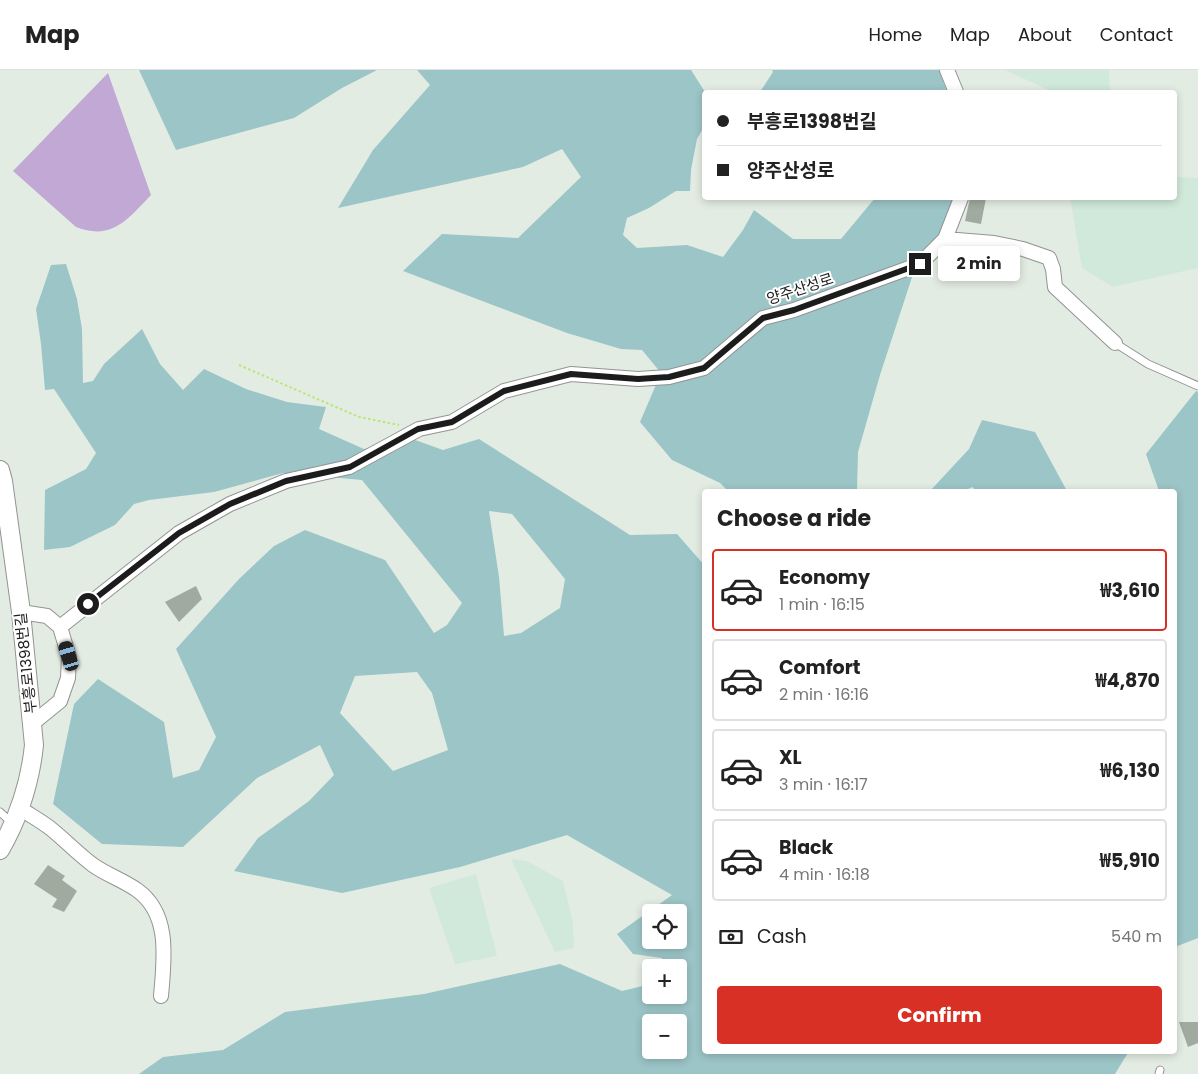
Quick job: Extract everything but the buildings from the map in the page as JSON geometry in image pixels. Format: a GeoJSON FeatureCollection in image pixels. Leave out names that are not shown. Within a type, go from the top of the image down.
{"type":"FeatureCollection","features":[{"type":"Feature","properties":{"kind":"street"},"geometry":{"type":"LineString","coordinates":[[947,70],[955,90]]}},
{"type":"Feature","properties":{"kind":"street","name":"양주산성로"},"geometry":{"type":"LineString","coordinates":[[418,429],[452,422],[504,391],[571,374],[638,379],[669,377],[704,368],[763,318],[794,310],[920,264],[945,238],[960,200]]}},
{"type":"Feature","properties":{"kind":"street"},"geometry":{"type":"LineString","coordinates":[[945,238],[1014,247],[1049,258],[1054,269],[1055,287],[1115,343]]}},
{"type":"Feature","properties":{"kind":"street"},"geometry":{"type":"LineString","coordinates":[[60,627],[179,533],[230,504],[286,481],[350,467],[418,429]]}},
{"type":"Feature","properties":{"kind":"street","name":"부흥로1398번길"},"geometry":{"type":"LineString","coordinates":[[0,470],[21,612],[33,723],[32,764],[21,809],[0,850]]}},
{"type":"Feature","properties":{"kind":"street"},"geometry":{"type":"LineString","coordinates":[[21,612],[47,616],[60,627],[69,656],[68,678],[60,701],[33,723]]}},
{"type":"Feature","properties":{"kind":"street"},"geometry":{"type":"LineString","coordinates":[[21,809],[50,828],[78,854],[104,873],[137,890],[151,903],[159,921],[165,946],[161,996]]}},
{"type":"Feature","properties":{"kind":"lane"},"geometry":{"type":"LineString","coordinates":[[1115,343],[1148,364],[1198,386]]}},
{"type":"Feature","properties":{"kind":"lane"},"geometry":{"type":"LineString","coordinates":[[0,812],[13,825]]}},
{"type":"Feature","properties":{"kind":"path"},"geometry":{"type":"LineString","coordinates":[[239,365],[359,417],[418,429]]}},
{"type":"Feature","properties":{"kind":"green space"},"geometry":{"type":"Polygon","coordinates":[[[1005,70],[1109,70],[1110,90],[1049,90],[1005,70]]]}},
{"type":"Feature","properties":{"kind":"green space"},"geometry":{"type":"Polygon","coordinates":[[[1177,177],[1198,178],[1198,268],[1113,287],[1082,268],[1070,200],[1177,200],[1177,177]]]}},
{"type":"Feature","properties":{"kind":"green space"},"geometry":{"type":"Polygon","coordinates":[[[511,859],[527,861],[563,881],[573,923],[574,948],[555,952],[511,859]]]}},
{"type":"Feature","properties":{"kind":"green space"},"geometry":{"type":"Polygon","coordinates":[[[476,874],[497,956],[455,964],[429,888],[476,874]]]}},
{"type":"Feature","properties":{"kind":"shaded area"},"geometry":{"type":"Polygon","coordinates":[[[139,70],[377,70],[342,88],[294,118],[176,150],[139,70]]]}},
{"type":"Feature","properties":{"kind":"shaded area"},"geometry":{"type":"Polygon","coordinates":[[[417,70],[691,70],[704,90],[702,90],[702,130],[697,139],[691,170],[690,191],[676,191],[649,208],[627,218],[623,235],[637,248],[687,245],[723,257],[743,230],[754,210],[793,239],[841,239],[873,200],[953,200],[942,235],[916,265],[880,375],[858,452],[857,489],[726,489],[720,483],[672,460],[640,422],[661,373],[642,350],[621,349],[567,333],[403,271],[442,234],[518,238],[581,177],[562,149],[523,167],[338,208],[373,150],[430,85],[417,70]]]}},
{"type":"Feature","properties":{"kind":"shaded area"},"geometry":{"type":"Polygon","coordinates":[[[772,70],[939,70],[946,90],[761,90],[773,72],[772,70]]]}},
{"type":"Feature","properties":{"kind":"shaded area"},"geometry":{"type":"Polygon","coordinates":[[[108,73],[151,195],[135,212],[118,225],[100,231],[89,231],[76,227],[13,171],[108,73]]]}},
{"type":"Feature","properties":{"kind":"shaded area"},"geometry":{"type":"Polygon","coordinates":[[[66,264],[77,299],[82,329],[83,383],[93,381],[104,364],[142,329],[160,364],[183,390],[204,369],[246,389],[287,402],[326,407],[319,429],[364,449],[393,442],[404,436],[443,450],[479,439],[630,535],[677,534],[702,563],[702,1054],[1127,1054],[1115,1074],[139,1074],[163,1057],[223,1050],[285,1012],[424,994],[560,964],[622,991],[642,986],[642,1004],[687,1004],[687,959],[662,959],[633,954],[617,934],[642,916],[642,949],[687,949],[687,904],[659,904],[672,895],[567,835],[460,867],[342,893],[234,871],[258,838],[309,801],[334,775],[320,745],[257,778],[183,847],[102,844],[53,804],[74,704],[98,679],[164,722],[173,778],[199,770],[216,737],[176,649],[239,579],[274,546],[305,530],[385,560],[434,633],[447,625],[462,603],[362,480],[283,473],[214,492],[149,500],[134,504],[115,525],[70,547],[44,550],[45,490],[86,469],[96,453],[54,389],[45,390],[36,309],[51,265],[66,264]],[[489,511],[499,577],[504,636],[521,633],[560,608],[565,579],[512,514],[489,511]],[[417,672],[355,676],[340,713],[393,771],[448,750],[432,693],[417,672]]]}},
{"type":"Feature","properties":{"kind":"shaded area"},"geometry":{"type":"Polygon","coordinates":[[[1196,391],[1198,392],[1198,938],[1177,946],[1177,489],[1158,489],[1146,454],[1196,391]]]}},
{"type":"Feature","properties":{"kind":"shaded area"},"geometry":{"type":"Polygon","coordinates":[[[982,420],[1035,432],[1066,489],[974,489],[972,487],[968,489],[932,489],[969,449],[982,420]]]}},
{"type":"Feature","properties":{"kind":"route"},"geometry":{"type":"LineString","coordinates":[[88,604],[179,533],[230,504],[286,481],[350,467],[418,429],[452,422],[504,391],[571,374],[638,379],[669,377],[704,368],[763,318],[794,310],[920,264]]}}]}
